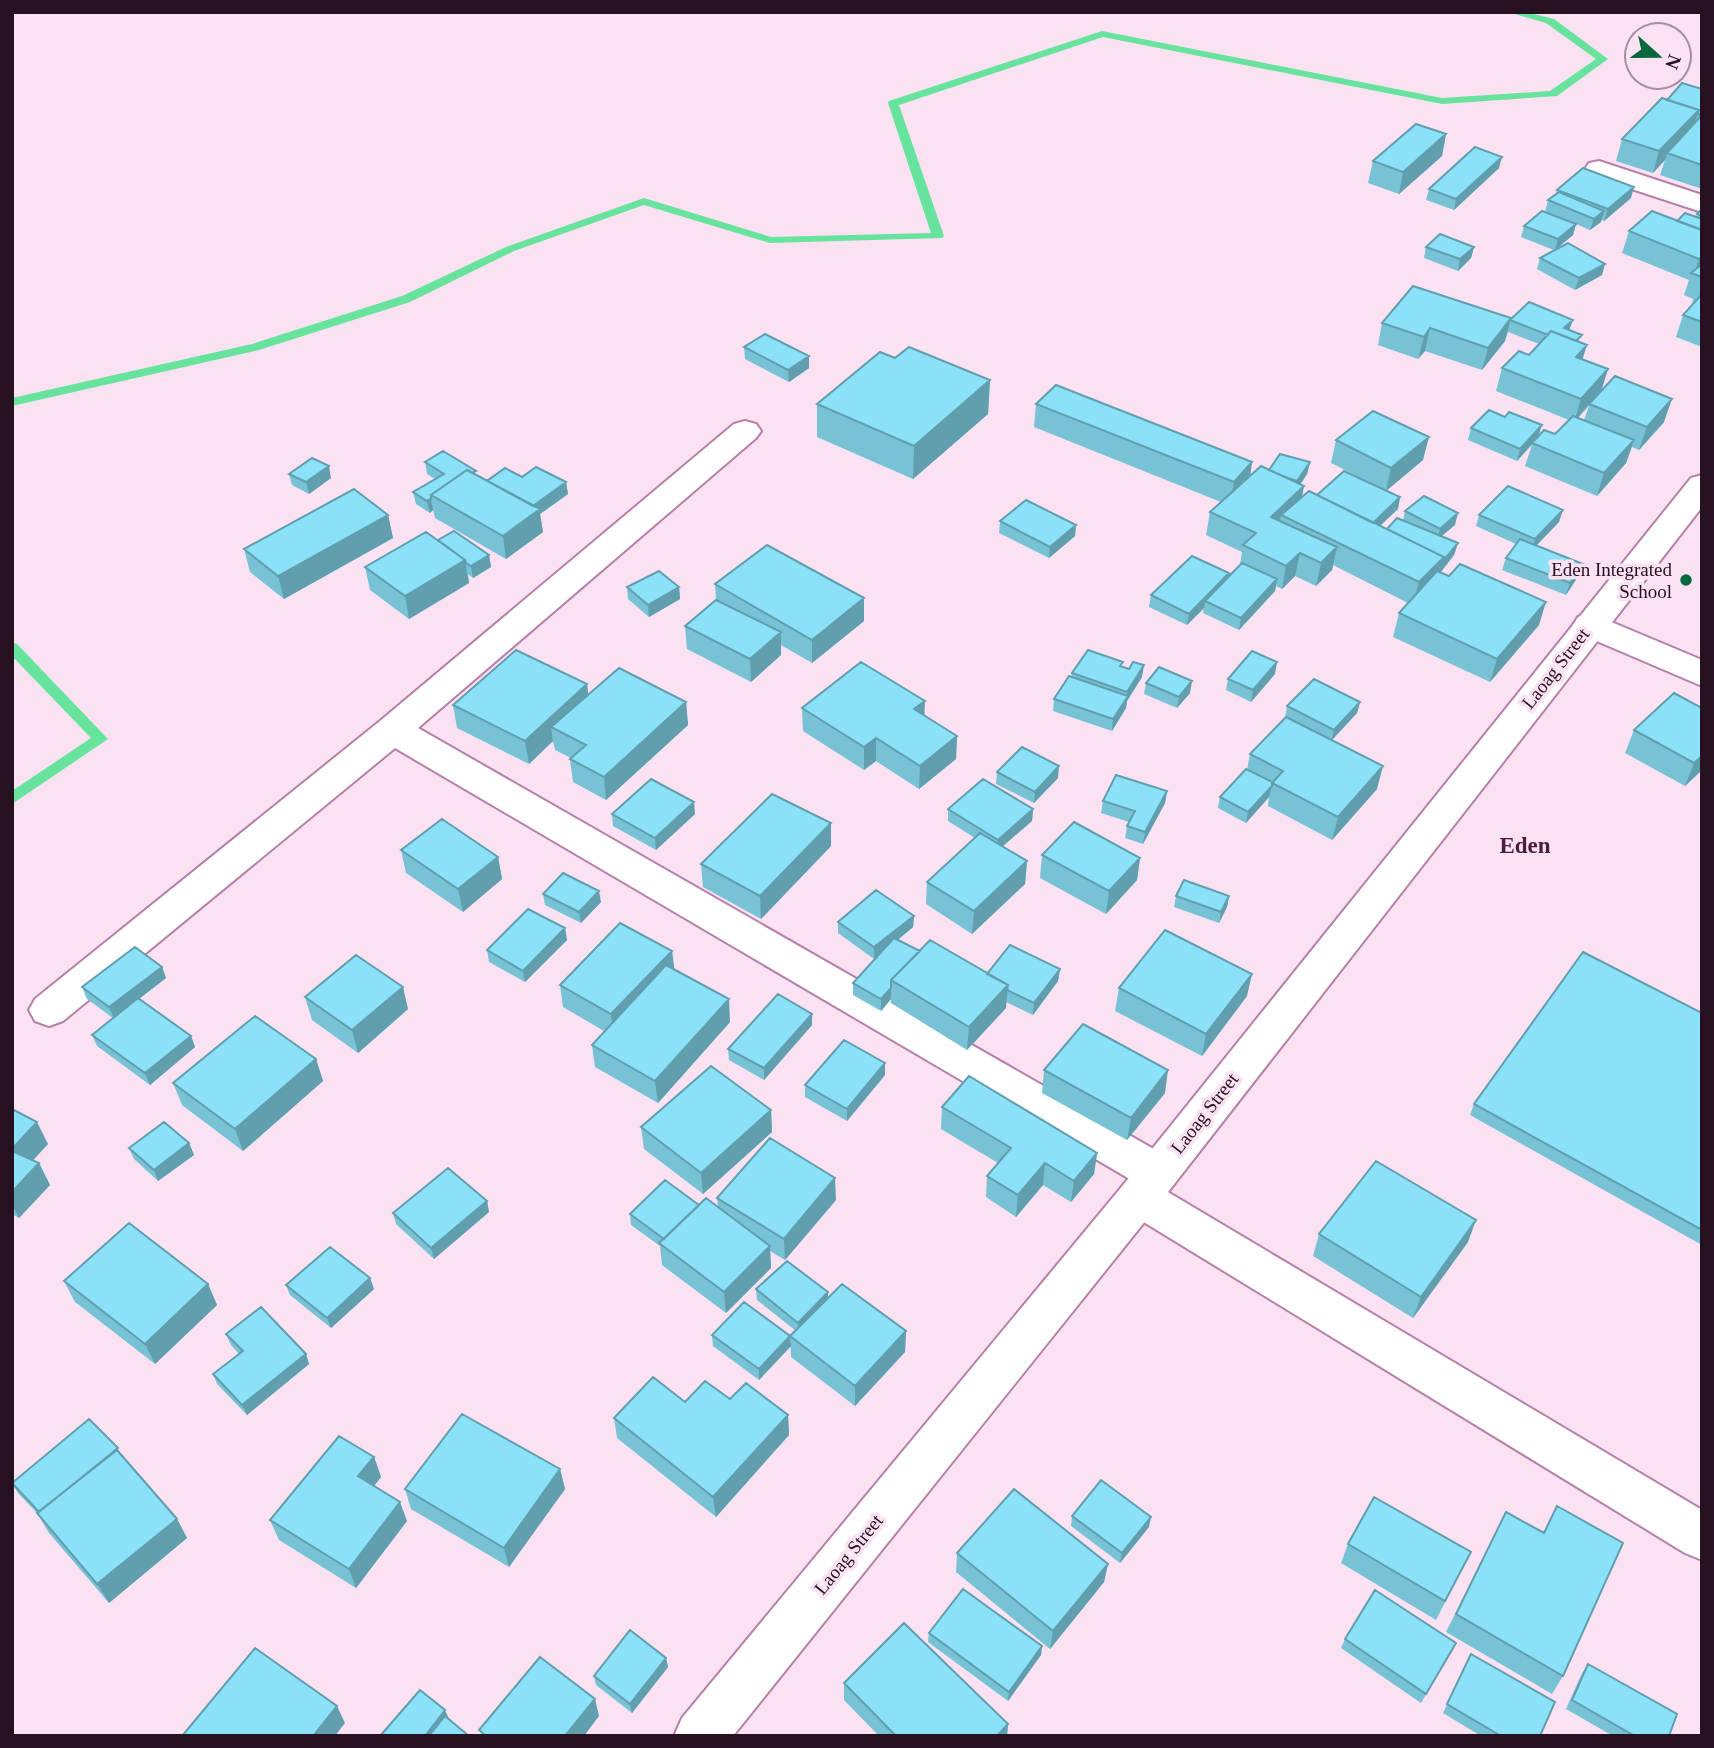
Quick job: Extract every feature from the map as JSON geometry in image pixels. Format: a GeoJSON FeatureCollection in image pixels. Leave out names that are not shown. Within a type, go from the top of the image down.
{"type":"FeatureCollection","features":[{"type":"Feature","properties":{"kind":"street"},"geometry":{"type":"LineString","coordinates":[[1599,169],[1702,204]]}},
{"type":"Feature","properties":{"kind":"street"},"geometry":{"type":"LineString","coordinates":[[49,1010],[393,730],[745,431]]}},
{"type":"Feature","properties":{"kind":"street","name":"Laoag Street"},"geometry":{"type":"LineString","coordinates":[[700,1736],[1148,1185],[1702,485]]}},
{"type":"Feature","properties":{"kind":"street"},"geometry":{"type":"LineString","coordinates":[[1590,625],[1702,674]]}},
{"type":"Feature","properties":{"kind":"street"},"geometry":{"type":"LineString","coordinates":[[393,730],[1148,1185],[1702,1537]]}},
{"type":"Feature","properties":{"kind":"building"},"geometry":{"type":"Polygon","coordinates":[[[1693,86],[1702,89],[1702,113],[1700,115],[1699,110],[1667,100],[1675,91],[1693,91],[1693,86]]]}},
{"type":"Feature","properties":{"kind":"building"},"geometry":{"type":"Polygon","coordinates":[[[1662,98],[1699,110],[1659,151],[1622,139],[1662,98]]]}},
{"type":"Feature","properties":{"kind":"building"},"geometry":{"type":"Polygon","coordinates":[[[1701,116],[1702,165],[1667,153],[1701,116]]]}},
{"type":"Feature","properties":{"kind":"building"},"geometry":{"type":"Polygon","coordinates":[[[1416,124],[1446,134],[1403,172],[1373,161],[1416,124]]]}},
{"type":"Feature","properties":{"kind":"building"},"geometry":{"type":"Polygon","coordinates":[[[1475,147],[1502,157],[1456,199],[1429,189],[1475,147]]]}},
{"type":"Feature","properties":{"kind":"building"},"geometry":{"type":"Polygon","coordinates":[[[1583,168],[1634,187],[1608,209],[1557,190],[1583,168]]]}},
{"type":"Feature","properties":{"kind":"building"},"geometry":{"type":"Polygon","coordinates":[[[1559,192],[1604,211],[1594,219],[1548,200],[1559,192]]]}},
{"type":"Feature","properties":{"kind":"building"},"geometry":{"type":"Polygon","coordinates":[[[1542,211],[1576,224],[1558,239],[1524,226],[1542,211]]]}},
{"type":"Feature","properties":{"kind":"building"},"geometry":{"type":"Polygon","coordinates":[[[1652,211],[1702,230],[1702,257],[1699,259],[1629,231],[1652,211]]]}},
{"type":"Feature","properties":{"kind":"building"},"geometry":{"type":"Polygon","coordinates":[[[1685,213],[1702,219],[1702,230],[1677,221],[1685,213]]]}},
{"type":"Feature","properties":{"kind":"building"},"geometry":{"type":"Polygon","coordinates":[[[1440,234],[1474,247],[1460,259],[1426,247],[1440,234]]]}},
{"type":"Feature","properties":{"kind":"building"},"geometry":{"type":"Polygon","coordinates":[[[1568,243],[1605,264],[1579,278],[1540,258],[1568,243]]]}},
{"type":"Feature","properties":{"kind":"building"},"geometry":{"type":"Polygon","coordinates":[[[1702,264],[1702,277],[1691,273],[1702,264]]]}},
{"type":"Feature","properties":{"kind":"building"},"geometry":{"type":"Polygon","coordinates":[[[1413,286],[1511,318],[1488,348],[1430,328],[1424,337],[1382,323],[1413,286]]]}},
{"type":"Feature","properties":{"kind":"building"},"geometry":{"type":"Polygon","coordinates":[[[1702,294],[1702,322],[1683,315],[1702,294]]]}},
{"type":"Feature","properties":{"kind":"building"},"geometry":{"type":"Polygon","coordinates":[[[1529,302],[1573,320],[1564,328],[1582,335],[1576,341],[1551,331],[1548,335],[1510,320],[1529,302]]]}},
{"type":"Feature","properties":{"kind":"building"},"geometry":{"type":"Polygon","coordinates":[[[1551,331],[1587,345],[1576,357],[1608,369],[1581,399],[1502,368],[1519,351],[1529,355],[1551,331]]]}},
{"type":"Feature","properties":{"kind":"building"},"geometry":{"type":"Polygon","coordinates":[[[765,334],[809,356],[788,370],[744,347],[765,334]]]}},
{"type":"Feature","properties":{"kind":"building"},"geometry":{"type":"Polygon","coordinates":[[[909,347],[990,380],[914,446],[817,404],[880,352],[895,358],[909,347]]]}},
{"type":"Feature","properties":{"kind":"building"},"geometry":{"type":"Polygon","coordinates":[[[1615,376],[1672,399],[1647,427],[1589,404],[1615,376]]]}},
{"type":"Feature","properties":{"kind":"building"},"geometry":{"type":"Polygon","coordinates":[[[1056,385],[1252,462],[1234,482],[1036,404],[1056,385]]]}},
{"type":"Feature","properties":{"kind":"building"},"geometry":{"type":"Polygon","coordinates":[[[1489,410],[1505,417],[1509,412],[1542,425],[1520,449],[1471,428],[1489,410]]]}},
{"type":"Feature","properties":{"kind":"building"},"geometry":{"type":"Polygon","coordinates":[[[1373,411],[1429,437],[1391,468],[1336,440],[1373,411]]]}},
{"type":"Feature","properties":{"kind":"building"},"geometry":{"type":"Polygon","coordinates":[[[1573,416],[1634,440],[1604,473],[1532,443],[1544,430],[1555,434],[1573,416]]]}},
{"type":"Feature","properties":{"kind":"building"},"geometry":{"type":"Polygon","coordinates":[[[443,451],[476,471],[472,473],[467,470],[431,495],[431,499],[427,501],[413,492],[444,474],[425,462],[443,451]]]}},
{"type":"Feature","properties":{"kind":"building"},"geometry":{"type":"Polygon","coordinates":[[[1280,454],[1310,462],[1297,481],[1269,470],[1280,454]]]}},
{"type":"Feature","properties":{"kind":"building"},"geometry":{"type":"Polygon","coordinates":[[[312,458],[329,466],[306,482],[289,474],[312,458]]]}},
{"type":"Feature","properties":{"kind":"building"},"geometry":{"type":"Polygon","coordinates":[[[1261,466],[1304,486],[1271,517],[1337,547],[1321,563],[1300,553],[1286,566],[1243,545],[1256,533],[1210,512],[1261,466]]]}},
{"type":"Feature","properties":{"kind":"building"},"geometry":{"type":"Polygon","coordinates":[[[536,467],[566,482],[533,506],[487,481],[505,468],[522,477],[536,467]]]}},
{"type":"Feature","properties":{"kind":"building"},"geometry":{"type":"Polygon","coordinates":[[[467,470],[540,509],[503,536],[431,495],[467,470]]]}},
{"type":"Feature","properties":{"kind":"building"},"geometry":{"type":"Polygon","coordinates":[[[1344,471],[1400,497],[1373,523],[1317,495],[1344,471]]]}},
{"type":"Feature","properties":{"kind":"building"},"geometry":{"type":"Polygon","coordinates":[[[1508,486],[1563,510],[1535,539],[1479,515],[1508,486]]]}},
{"type":"Feature","properties":{"kind":"building"},"geometry":{"type":"Polygon","coordinates":[[[354,489],[388,515],[278,576],[244,549],[354,489]]]}},
{"type":"Feature","properties":{"kind":"building"},"geometry":{"type":"Polygon","coordinates":[[[1309,491],[1444,557],[1419,582],[1281,515],[1309,491]]]}},
{"type":"Feature","properties":{"kind":"building"},"geometry":{"type":"Polygon","coordinates":[[[1424,496],[1458,513],[1440,529],[1405,511],[1424,496]]]}},
{"type":"Feature","properties":{"kind":"building"},"geometry":{"type":"Polygon","coordinates":[[[1026,500],[1076,525],[1050,547],[1000,521],[1026,500]]]}},
{"type":"Feature","properties":{"kind":"building"},"geometry":{"type":"Polygon","coordinates":[[[1397,518],[1458,543],[1444,560],[1444,557],[1387,529],[1397,518]]]}},
{"type":"Feature","properties":{"kind":"building"},"geometry":{"type":"Polygon","coordinates":[[[454,531],[489,555],[471,566],[466,563],[438,540],[454,531]]]}},
{"type":"Feature","properties":{"kind":"building"},"geometry":{"type":"Polygon","coordinates":[[[426,532],[465,560],[405,596],[365,567],[426,532]]]}},
{"type":"Feature","properties":{"kind":"building"},"geometry":{"type":"Polygon","coordinates":[[[1520,539],[1583,564],[1570,583],[1506,558],[1520,539]]]}},
{"type":"Feature","properties":{"kind":"building"},"geometry":{"type":"Polygon","coordinates":[[[767,545],[864,598],[812,640],[715,584],[767,545]]]}},
{"type":"Feature","properties":{"kind":"building"},"geometry":{"type":"Polygon","coordinates":[[[1192,556],[1229,573],[1189,614],[1151,595],[1192,556]]]}},
{"type":"Feature","properties":{"kind":"building"},"geometry":{"type":"Polygon","coordinates":[[[1242,563],[1277,579],[1241,618],[1205,601],[1242,563]]]}},
{"type":"Feature","properties":{"kind":"building"},"geometry":{"type":"Polygon","coordinates":[[[1460,564],[1546,602],[1497,659],[1399,613],[1437,571],[1449,576],[1460,564]]]}},
{"type":"Feature","properties":{"kind":"building"},"geometry":{"type":"Polygon","coordinates":[[[659,571],[679,587],[648,605],[627,587],[659,571]]]}},
{"type":"Feature","properties":{"kind":"building"},"geometry":{"type":"Polygon","coordinates":[[[716,600],[781,632],[750,659],[685,626],[716,600]]]}},
{"type":"Feature","properties":{"kind":"building"},"geometry":{"type":"Polygon","coordinates":[[[516,650],[587,684],[525,741],[453,705],[516,650]]]}},
{"type":"Feature","properties":{"kind":"building"},"geometry":{"type":"Polygon","coordinates":[[[1088,650],[1123,662],[1120,666],[1129,669],[1133,662],[1144,665],[1127,692],[1072,673],[1088,650]]]}},
{"type":"Feature","properties":{"kind":"building"},"geometry":{"type":"Polygon","coordinates":[[[1252,651],[1277,662],[1253,690],[1228,679],[1252,651]]]}},
{"type":"Feature","properties":{"kind":"building"},"geometry":{"type":"Polygon","coordinates":[[[861,662],[925,701],[914,709],[957,736],[920,766],[876,738],[864,747],[802,708],[861,662]]]}},
{"type":"Feature","properties":{"kind":"building"},"geometry":{"type":"Polygon","coordinates":[[[1159,667],[1192,681],[1179,697],[1146,683],[1159,667]]]}},
{"type":"Feature","properties":{"kind":"building"},"geometry":{"type":"Polygon","coordinates":[[[619,668],[686,702],[604,777],[570,759],[586,745],[551,727],[619,668]]]}},
{"type":"Feature","properties":{"kind":"building"},"geometry":{"type":"Polygon","coordinates":[[[1069,676],[1128,696],[1113,719],[1054,699],[1069,676]]]}},
{"type":"Feature","properties":{"kind":"building"},"geometry":{"type":"Polygon","coordinates":[[[1314,679],[1360,702],[1334,730],[1287,706],[1314,679]]]}},
{"type":"Feature","properties":{"kind":"building"},"geometry":{"type":"Polygon","coordinates":[[[1674,693],[1702,708],[1702,756],[1694,763],[1634,730],[1674,693]]]}},
{"type":"Feature","properties":{"kind":"building"},"geometry":{"type":"Polygon","coordinates":[[[1286,717],[1383,766],[1338,817],[1272,783],[1283,771],[1250,754],[1286,717]]]}},
{"type":"Feature","properties":{"kind":"building"},"geometry":{"type":"Polygon","coordinates":[[[1022,747],[1059,766],[1035,792],[997,772],[1022,747]]]}},
{"type":"Feature","properties":{"kind":"building"},"geometry":{"type":"Polygon","coordinates":[[[1246,769],[1274,783],[1248,812],[1220,797],[1246,769]]]}},
{"type":"Feature","properties":{"kind":"building"},"geometry":{"type":"Polygon","coordinates":[[[1116,775],[1167,791],[1145,832],[1127,826],[1135,811],[1103,801],[1116,775]]]}},
{"type":"Feature","properties":{"kind":"building"},"geometry":{"type":"Polygon","coordinates":[[[651,779],[694,802],[655,838],[612,814],[651,779]]]}},
{"type":"Feature","properties":{"kind":"building"},"geometry":{"type":"Polygon","coordinates":[[[983,779],[1033,809],[998,840],[948,809],[983,779]]]}},
{"type":"Feature","properties":{"kind":"building"},"geometry":{"type":"Polygon","coordinates":[[[772,794],[831,823],[760,896],[701,864],[772,794]]]}},
{"type":"Feature","properties":{"kind":"building"},"geometry":{"type":"Polygon","coordinates":[[[442,819],[498,857],[458,889],[401,850],[442,819]]]}},
{"type":"Feature","properties":{"kind":"building"},"geometry":{"type":"Polygon","coordinates":[[[1074,822],[1140,858],[1109,891],[1042,855],[1074,822]]]}},
{"type":"Feature","properties":{"kind":"building"},"geometry":{"type":"Polygon","coordinates":[[[980,833],[1027,861],[974,911],[927,882],[980,833]]]}},
{"type":"Feature","properties":{"kind":"building"},"geometry":{"type":"Polygon","coordinates":[[[563,873],[599,891],[579,912],[543,894],[563,873]]]}},
{"type":"Feature","properties":{"kind":"building"},"geometry":{"type":"Polygon","coordinates":[[[1184,880],[1229,896],[1221,912],[1176,896],[1184,880]]]}},
{"type":"Feature","properties":{"kind":"building"},"geometry":{"type":"Polygon","coordinates":[[[876,890],[914,916],[874,947],[838,922],[876,890]]]}},
{"type":"Feature","properties":{"kind":"building"},"geometry":{"type":"Polygon","coordinates":[[[528,909],[565,928],[523,971],[487,950],[528,909]]]}},
{"type":"Feature","properties":{"kind":"building"},"geometry":{"type":"Polygon","coordinates":[[[620,923],[672,951],[611,1014],[560,985],[620,923]]]}},
{"type":"Feature","properties":{"kind":"building"},"geometry":{"type":"Polygon","coordinates":[[[1165,930],[1252,974],[1206,1034],[1119,988],[1165,930]]]}},
{"type":"Feature","properties":{"kind":"building"},"geometry":{"type":"Polygon","coordinates":[[[894,938],[920,951],[891,980],[891,988],[881,999],[853,983],[894,938]]]}},
{"type":"Feature","properties":{"kind":"building"},"geometry":{"type":"Polygon","coordinates":[[[930,940],[1008,985],[969,1027],[891,980],[930,940]]]}},
{"type":"Feature","properties":{"kind":"building"},"geometry":{"type":"Polygon","coordinates":[[[1010,945],[1060,969],[1034,1003],[1007,990],[1008,985],[987,974],[1010,945]]]}},
{"type":"Feature","properties":{"kind":"building"},"geometry":{"type":"Polygon","coordinates":[[[135,947],[162,967],[109,1007],[82,987],[135,947]]]}},
{"type":"Feature","properties":{"kind":"building"},"geometry":{"type":"Polygon","coordinates":[[[1583,952],[1702,1013],[1702,1230],[1474,1104],[1583,952]]]}},
{"type":"Feature","properties":{"kind":"building"},"geometry":{"type":"Polygon","coordinates":[[[356,955],[403,987],[352,1030],[305,997],[356,955]]]}},
{"type":"Feature","properties":{"kind":"building"},"geometry":{"type":"Polygon","coordinates":[[[666,965],[729,999],[655,1081],[592,1045],[666,965]]]}},
{"type":"Feature","properties":{"kind":"building"},"geometry":{"type":"Polygon","coordinates":[[[778,994],[812,1014],[764,1068],[728,1049],[778,994]]]}},
{"type":"Feature","properties":{"kind":"building"},"geometry":{"type":"Polygon","coordinates":[[[138,998],[191,1036],[145,1073],[92,1035],[138,998]]]}},
{"type":"Feature","properties":{"kind":"building"},"geometry":{"type":"Polygon","coordinates":[[[255,1016],[316,1059],[235,1129],[173,1083],[255,1016]]]}},
{"type":"Feature","properties":{"kind":"building"},"geometry":{"type":"Polygon","coordinates":[[[1083,1024],[1168,1070],[1131,1118],[1044,1070],[1083,1024]]]}},
{"type":"Feature","properties":{"kind":"building"},"geometry":{"type":"Polygon","coordinates":[[[844,1040],[885,1063],[847,1109],[805,1085],[844,1040]]]}},
{"type":"Feature","properties":{"kind":"building"},"geometry":{"type":"Polygon","coordinates":[[[711,1066],[771,1110],[701,1173],[641,1127],[711,1066]]]}},
{"type":"Feature","properties":{"kind":"building"},"geometry":{"type":"Polygon","coordinates":[[[969,1076],[1097,1153],[1074,1181],[1045,1163],[1018,1195],[987,1176],[1011,1148],[942,1107],[969,1076]]]}},
{"type":"Feature","properties":{"kind":"building"},"geometry":{"type":"Polygon","coordinates":[[[12,1109],[37,1122],[12,1149],[12,1109]]]}},
{"type":"Feature","properties":{"kind":"building"},"geometry":{"type":"Polygon","coordinates":[[[164,1122],[189,1143],[154,1170],[129,1148],[164,1122]]]}},
{"type":"Feature","properties":{"kind":"building"},"geometry":{"type":"Polygon","coordinates":[[[770,1138],[835,1178],[784,1239],[717,1198],[770,1138]]]}},
{"type":"Feature","properties":{"kind":"building"},"geometry":{"type":"Polygon","coordinates":[[[12,1151],[39,1163],[12,1192],[12,1151]]]}},
{"type":"Feature","properties":{"kind":"building"},"geometry":{"type":"Polygon","coordinates":[[[1376,1161],[1476,1220],[1421,1297],[1319,1234],[1376,1161]]]}},
{"type":"Feature","properties":{"kind":"building"},"geometry":{"type":"Polygon","coordinates":[[[448,1168],[487,1201],[431,1248],[393,1213],[448,1168]]]}},
{"type":"Feature","properties":{"kind":"building"},"geometry":{"type":"Polygon","coordinates":[[[665,1180],[699,1205],[664,1239],[630,1214],[665,1180]]]}},
{"type":"Feature","properties":{"kind":"building"},"geometry":{"type":"Polygon","coordinates":[[[706,1198],[770,1246],[724,1292],[659,1243],[706,1198]]]}},
{"type":"Feature","properties":{"kind":"building"},"geometry":{"type":"Polygon","coordinates":[[[129,1223],[208,1284],[145,1344],[64,1281],[129,1223]]]}},
{"type":"Feature","properties":{"kind":"building"},"geometry":{"type":"Polygon","coordinates":[[[330,1247],[370,1278],[327,1318],[286,1285],[330,1247]]]}},
{"type":"Feature","properties":{"kind":"building"},"geometry":{"type":"Polygon","coordinates":[[[787,1261],[828,1292],[798,1323],[756,1289],[787,1261]]]}},
{"type":"Feature","properties":{"kind":"building"},"geometry":{"type":"Polygon","coordinates":[[[842,1284],[906,1331],[855,1386],[790,1336],[842,1284]]]}},
{"type":"Feature","properties":{"kind":"building"},"geometry":{"type":"Polygon","coordinates":[[[744,1302],[790,1336],[759,1369],[712,1335],[744,1302]]]}},
{"type":"Feature","properties":{"kind":"building"},"geometry":{"type":"Polygon","coordinates":[[[261,1307],[306,1354],[242,1405],[213,1374],[243,1351],[226,1334],[261,1307]]]}},
{"type":"Feature","properties":{"kind":"building"},"geometry":{"type":"Polygon","coordinates":[[[653,1377],[685,1402],[705,1381],[730,1399],[746,1383],[788,1415],[713,1497],[614,1418],[653,1377]]]}},
{"type":"Feature","properties":{"kind":"building"},"geometry":{"type":"Polygon","coordinates":[[[462,1414],[560,1469],[504,1548],[405,1489],[462,1414]]]}},
{"type":"Feature","properties":{"kind":"building"},"geometry":{"type":"Polygon","coordinates":[[[89,1419],[118,1448],[39,1512],[12,1483],[89,1419]]]}},
{"type":"Feature","properties":{"kind":"building"},"geometry":{"type":"Polygon","coordinates":[[[339,1436],[374,1457],[358,1476],[400,1502],[349,1569],[270,1520],[339,1436]]]}},
{"type":"Feature","properties":{"kind":"building"},"geometry":{"type":"Polygon","coordinates":[[[117,1450],[177,1519],[97,1584],[37,1513],[117,1450]]]}},
{"type":"Feature","properties":{"kind":"building"},"geometry":{"type":"Polygon","coordinates":[[[1101,1480],[1151,1517],[1122,1553],[1072,1516],[1101,1480]]]}},
{"type":"Feature","properties":{"kind":"building"},"geometry":{"type":"Polygon","coordinates":[[[1014,1489],[1108,1564],[1053,1631],[957,1553],[1014,1489]]]}},
{"type":"Feature","properties":{"kind":"building"},"geometry":{"type":"Polygon","coordinates":[[[1374,1497],[1471,1552],[1445,1601],[1348,1544],[1374,1497]]]}},
{"type":"Feature","properties":{"kind":"building"},"geometry":{"type":"Polygon","coordinates":[[[1557,1506],[1623,1543],[1563,1676],[1456,1614],[1506,1512],[1544,1533],[1557,1506]]]}},
{"type":"Feature","properties":{"kind":"building"},"geometry":{"type":"Polygon","coordinates":[[[963,1589],[1042,1646],[1009,1692],[929,1633],[963,1589]]]}},
{"type":"Feature","properties":{"kind":"building"},"geometry":{"type":"Polygon","coordinates":[[[1375,1590],[1456,1643],[1426,1694],[1345,1639],[1375,1590]]]}},
{"type":"Feature","properties":{"kind":"building"},"geometry":{"type":"Polygon","coordinates":[[[904,1623],[1008,1724],[997,1736],[896,1736],[844,1683],[904,1623]]]}},
{"type":"Feature","properties":{"kind":"building"},"geometry":{"type":"Polygon","coordinates":[[[630,1630],[666,1658],[630,1704],[594,1676],[630,1630]]]}},
{"type":"Feature","properties":{"kind":"building"},"geometry":{"type":"Polygon","coordinates":[[[255,1648],[337,1706],[313,1736],[182,1736],[255,1648]]]}},
{"type":"Feature","properties":{"kind":"building"},"geometry":{"type":"Polygon","coordinates":[[[1471,1654],[1555,1702],[1540,1736],[1501,1736],[1447,1704],[1471,1654]]]}},
{"type":"Feature","properties":{"kind":"building"},"geometry":{"type":"Polygon","coordinates":[[[540,1657],[595,1699],[565,1736],[486,1736],[479,1730],[540,1657]]]}},
{"type":"Feature","properties":{"kind":"building"},"geometry":{"type":"Polygon","coordinates":[[[1588,1664],[1677,1714],[1669,1736],[1635,1736],[1572,1700],[1588,1664]]]}},
{"type":"Feature","properties":{"kind":"building"},"geometry":{"type":"Polygon","coordinates":[[[420,1690],[445,1710],[425,1736],[380,1736],[420,1690]]]}},
{"type":"Feature","properties":{"kind":"building"},"geometry":{"type":"Polygon","coordinates":[[[445,1716],[469,1736],[429,1736],[445,1716]]]}},
{"type":"Feature","properties":{"kind":"waterway"},"geometry":{"type":"LineString","coordinates":[[12,402],[255,347],[406,299],[510,249],[644,201],[770,240],[938,236],[893,103],[1102,34],[1442,101],[1553,94],[1603,59],[1550,21],[1512,12]]}},
{"type":"Feature","properties":{"kind":"waterway"},"geometry":{"type":"LineString","coordinates":[[12,647],[101,739],[12,799]]}},
{"type":"Feature","properties":{"kind":"place","name":"Eden Integrated School"},"geometry":{"type":"Point","coordinates":[1686,580]}},
{"type":"Feature","properties":{"kind":"district","name":"Eden"},"geometry":{"type":"Point","coordinates":[1525,845]}}]}
